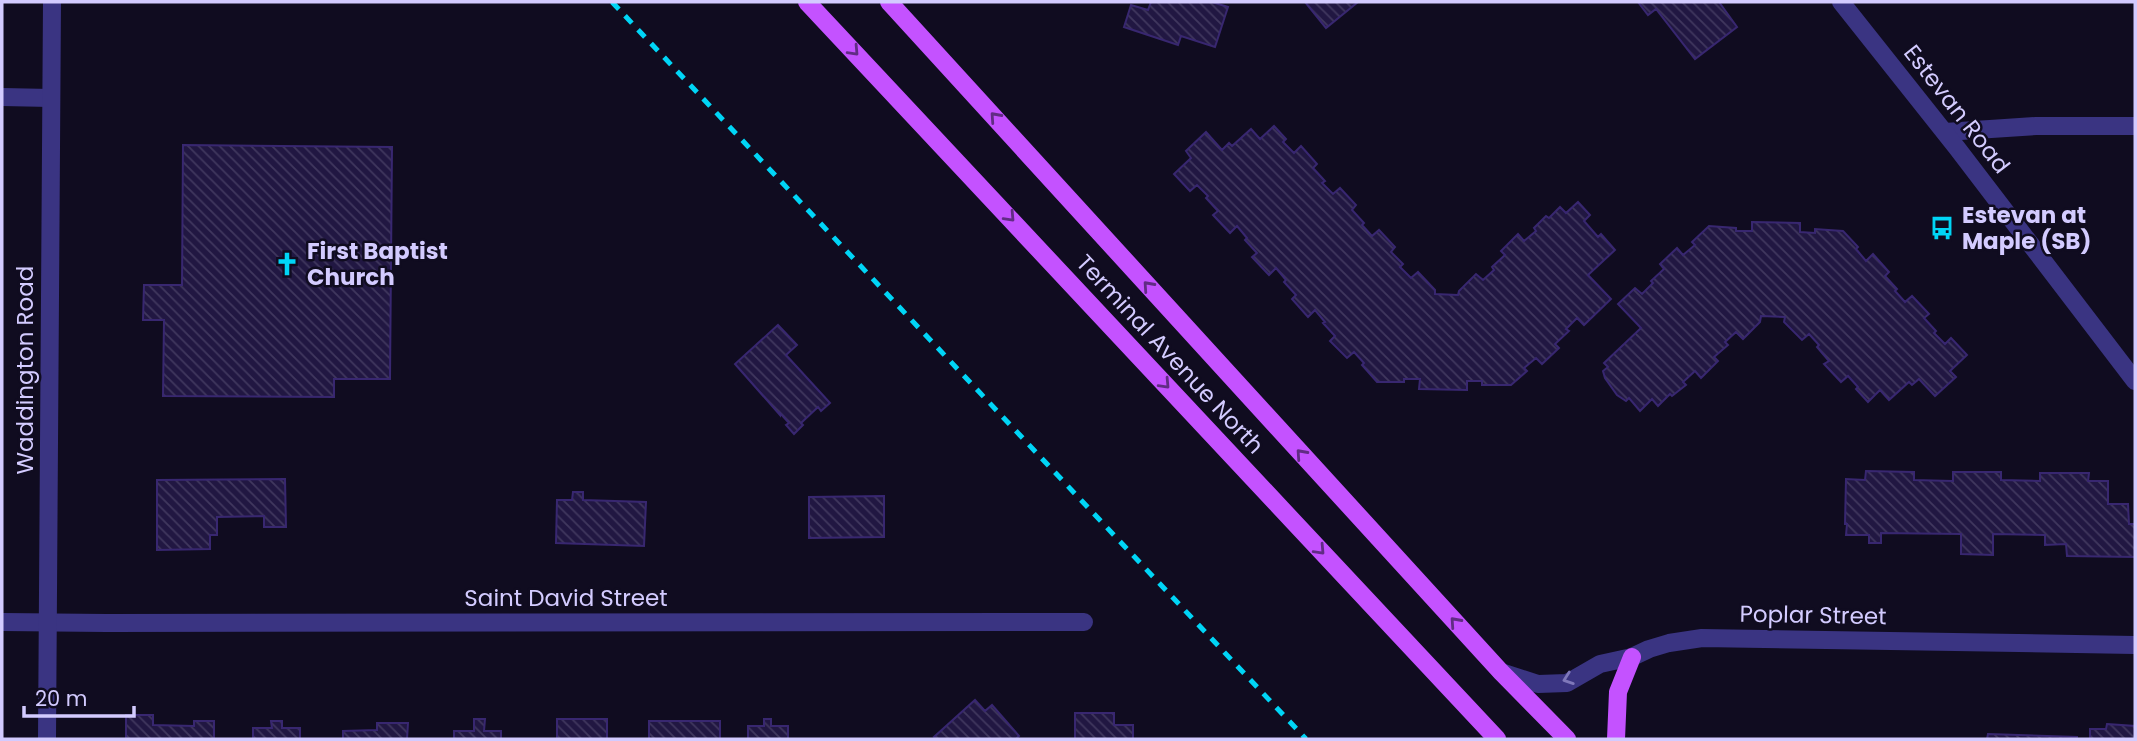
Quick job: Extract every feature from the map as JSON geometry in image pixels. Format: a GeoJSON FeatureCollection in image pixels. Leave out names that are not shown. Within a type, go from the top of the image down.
{"type":"FeatureCollection","features":[{"type":"Feature","properties":{"kind":"main road","name":"Terminal Avenue North"},"geometry":{"type":"LineString","coordinates":[[807,2],[1497,739]]}},
{"type":"Feature","properties":{"kind":"main road","name":"Terminal Avenue North"},"geometry":{"type":"LineString","coordinates":[[889,2],[1501,672],[1567,739]]}},
{"type":"Feature","properties":{"kind":"main road"},"geometry":{"type":"LineString","coordinates":[[1616,739],[1618,692],[1632,657]]}},
{"type":"Feature","properties":{"kind":"street","name":"Waddington Road"},"geometry":{"type":"LineString","coordinates":[[47,739],[52,2]]}},
{"type":"Feature","properties":{"kind":"street","name":"Estevan Road"},"geometry":{"type":"LineString","coordinates":[[1841,2],[1945,132],[2135,382]]}},
{"type":"Feature","properties":{"kind":"street"},"geometry":{"type":"LineString","coordinates":[[2,97],[51,98]]}},
{"type":"Feature","properties":{"kind":"street"},"geometry":{"type":"LineString","coordinates":[[1945,132],[2036,126],[2135,126]]}},
{"type":"Feature","properties":{"kind":"street","name":"Saint David Street"},"geometry":{"type":"LineString","coordinates":[[2,621],[1084,622]]}},
{"type":"Feature","properties":{"kind":"street","name":"Poplar Street"},"geometry":{"type":"LineString","coordinates":[[1501,672],[1538,684],[1567,683],[1600,664],[1632,657],[1669,643],[1702,638],[2135,645]]}},
{"type":"Feature","properties":{"kind":"building"},"geometry":{"type":"Polygon","coordinates":[[[1151,2],[1212,2],[1228,7],[1215,47],[1181,36],[1178,45],[1124,27],[1131,5],[1148,10],[1151,2]]]}},
{"type":"Feature","properties":{"kind":"building"},"geometry":{"type":"Polygon","coordinates":[[[1305,2],[1358,2],[1326,28],[1305,2]]]}},
{"type":"Feature","properties":{"kind":"building"},"geometry":{"type":"Polygon","coordinates":[[[1638,2],[1719,2],[1737,27],[1695,59],[1656,9],[1648,15],[1638,2]]]}},
{"type":"Feature","properties":{"kind":"building"},"geometry":{"type":"Polygon","coordinates":[[[1274,126],[1286,139],[1283,142],[1294,153],[1301,146],[1317,164],[1313,168],[1333,194],[1340,188],[1356,205],[1352,210],[1372,236],[1379,230],[1395,247],[1391,252],[1403,264],[1400,267],[1411,278],[1418,272],[1435,290],[1435,294],[1458,295],[1476,274],[1483,280],[1505,255],[1501,251],[1518,234],[1524,241],[1536,231],[1534,228],[1546,216],[1549,218],[1560,207],[1566,213],[1578,202],[1590,215],[1584,221],[1598,237],[1601,234],[1615,250],[1588,275],[1611,299],[1584,325],[1577,318],[1566,329],[1569,331],[1555,344],[1559,348],[1542,364],[1536,358],[1524,368],[1527,371],[1511,385],[1482,385],[1482,381],[1467,381],[1467,390],[1419,389],[1420,379],[1377,382],[1354,352],[1347,358],[1330,341],[1335,336],[1315,310],[1308,317],[1292,299],[1296,295],[1276,268],[1269,275],[1252,257],[1257,253],[1237,226],[1230,233],[1213,215],[1218,211],[1206,198],[1208,196],[1197,185],[1190,191],[1174,174],[1191,158],[1186,151],[1206,132],[1222,150],[1229,143],[1232,146],[1251,129],[1260,139],[1274,126]]]}},
{"type":"Feature","properties":{"kind":"building","name":"First Baptist Church"},"geometry":{"type":"Polygon","coordinates":[[[183,145],[392,147],[390,379],[334,379],[334,397],[163,396],[164,320],[143,320],[144,285],[182,285],[183,145]]]}},
{"type":"Feature","properties":{"kind":"building"},"geometry":{"type":"Polygon","coordinates":[[[1752,222],[1800,223],[1800,232],[1815,233],[1815,229],[1843,231],[1858,247],[1856,249],[1866,261],[1873,254],[1889,272],[1885,276],[1905,302],[1912,296],[1929,314],[1924,318],[1945,344],[1951,338],[1967,355],[1950,371],[1956,377],[1935,396],[1919,379],[1912,385],[1909,382],[1889,400],[1880,390],[1868,402],[1848,376],[1841,382],[1824,364],[1829,361],[1809,334],[1802,340],[1784,322],[1785,317],[1761,316],[1760,322],[1743,339],[1736,332],[1725,342],[1728,345],[1714,357],[1718,361],[1701,378],[1695,371],[1683,382],[1686,385],[1672,396],[1670,394],[1658,406],[1652,399],[1640,411],[1629,398],[1626,401],[1617,395],[1605,378],[1603,371],[1608,367],[1604,363],[1641,328],[1618,304],[1635,288],[1642,294],[1664,269],[1660,264],[1677,248],[1683,255],[1695,245],[1692,242],[1709,226],[1752,231],[1752,222]]]}},
{"type":"Feature","properties":{"kind":"building"},"geometry":{"type":"Polygon","coordinates":[[[778,325],[797,345],[786,355],[830,403],[821,411],[818,407],[794,434],[786,425],[789,423],[735,364],[778,325]]]}},
{"type":"Feature","properties":{"kind":"building"},"geometry":{"type":"Polygon","coordinates":[[[1866,471],[1914,472],[1914,480],[1953,481],[1953,472],[2001,472],[2001,480],[2040,481],[2040,473],[2089,473],[2088,481],[2108,481],[2108,504],[2128,504],[2129,524],[2135,524],[2135,557],[2067,556],[2066,544],[2045,545],[2045,535],[1993,534],[1993,555],[1961,554],[1961,534],[1881,533],[1881,543],[1869,543],[1869,535],[1846,535],[1845,524],[1846,479],[1865,480],[1866,471]]]}},
{"type":"Feature","properties":{"kind":"building"},"geometry":{"type":"Polygon","coordinates":[[[285,479],[286,527],[264,527],[264,516],[217,517],[217,535],[210,535],[210,549],[157,550],[157,480],[285,479]]]}},
{"type":"Feature","properties":{"kind":"building"},"geometry":{"type":"Polygon","coordinates":[[[573,492],[583,492],[583,500],[646,502],[644,546],[556,543],[557,500],[572,500],[573,492]]]}},
{"type":"Feature","properties":{"kind":"building"},"geometry":{"type":"Polygon","coordinates":[[[884,496],[884,537],[809,538],[809,497],[884,496]]]}},
{"type":"Feature","properties":{"kind":"building"},"geometry":{"type":"Polygon","coordinates":[[[975,700],[985,711],[992,705],[1019,736],[1016,739],[934,737],[975,700]]]}},
{"type":"Feature","properties":{"kind":"building"},"geometry":{"type":"Polygon","coordinates":[[[1075,713],[1114,713],[1114,725],[1133,725],[1133,739],[1075,739],[1075,713]]]}},
{"type":"Feature","properties":{"kind":"building"},"geometry":{"type":"Polygon","coordinates":[[[126,715],[153,715],[153,725],[194,726],[194,721],[214,721],[214,739],[126,739],[126,715]]]}},
{"type":"Feature","properties":{"kind":"building"},"geometry":{"type":"Polygon","coordinates":[[[474,719],[485,719],[484,731],[501,731],[501,739],[454,739],[454,731],[474,731],[474,719]]]}},
{"type":"Feature","properties":{"kind":"building"},"geometry":{"type":"Polygon","coordinates":[[[557,719],[607,719],[607,739],[557,739],[557,719]]]}},
{"type":"Feature","properties":{"kind":"building"},"geometry":{"type":"Polygon","coordinates":[[[764,719],[771,719],[771,726],[788,726],[788,739],[748,739],[748,726],[764,726],[764,719]]]}},
{"type":"Feature","properties":{"kind":"building"},"geometry":{"type":"Polygon","coordinates":[[[271,721],[282,721],[282,728],[300,728],[300,739],[253,739],[253,728],[272,728],[271,721]]]}},
{"type":"Feature","properties":{"kind":"building"},"geometry":{"type":"Polygon","coordinates":[[[649,721],[720,721],[720,739],[649,739],[649,721]]]}},
{"type":"Feature","properties":{"kind":"building"},"geometry":{"type":"Polygon","coordinates":[[[377,723],[408,723],[407,739],[343,739],[343,731],[377,730],[377,723]]]}},
{"type":"Feature","properties":{"kind":"building"},"geometry":{"type":"Polygon","coordinates":[[[2107,724],[2135,726],[2135,739],[2090,739],[2090,729],[2106,729],[2107,724]]]}},
{"type":"Feature","properties":{"kind":"building"},"geometry":{"type":"Polygon","coordinates":[[[1988,734],[2077,737],[2077,739],[1987,739],[1988,734]]]}},
{"type":"Feature","properties":{"kind":"railway"},"geometry":{"type":"LineString","coordinates":[[612,2],[1306,739]]}},
{"type":"Feature","properties":{"kind":"place","name":"Estevan at Maple (SB)"},"geometry":{"type":"Point","coordinates":[1942,228]}},
{"type":"Feature","properties":{"kind":"place","name":"First Baptist Church"},"geometry":{"type":"Point","coordinates":[287,264]}}]}
